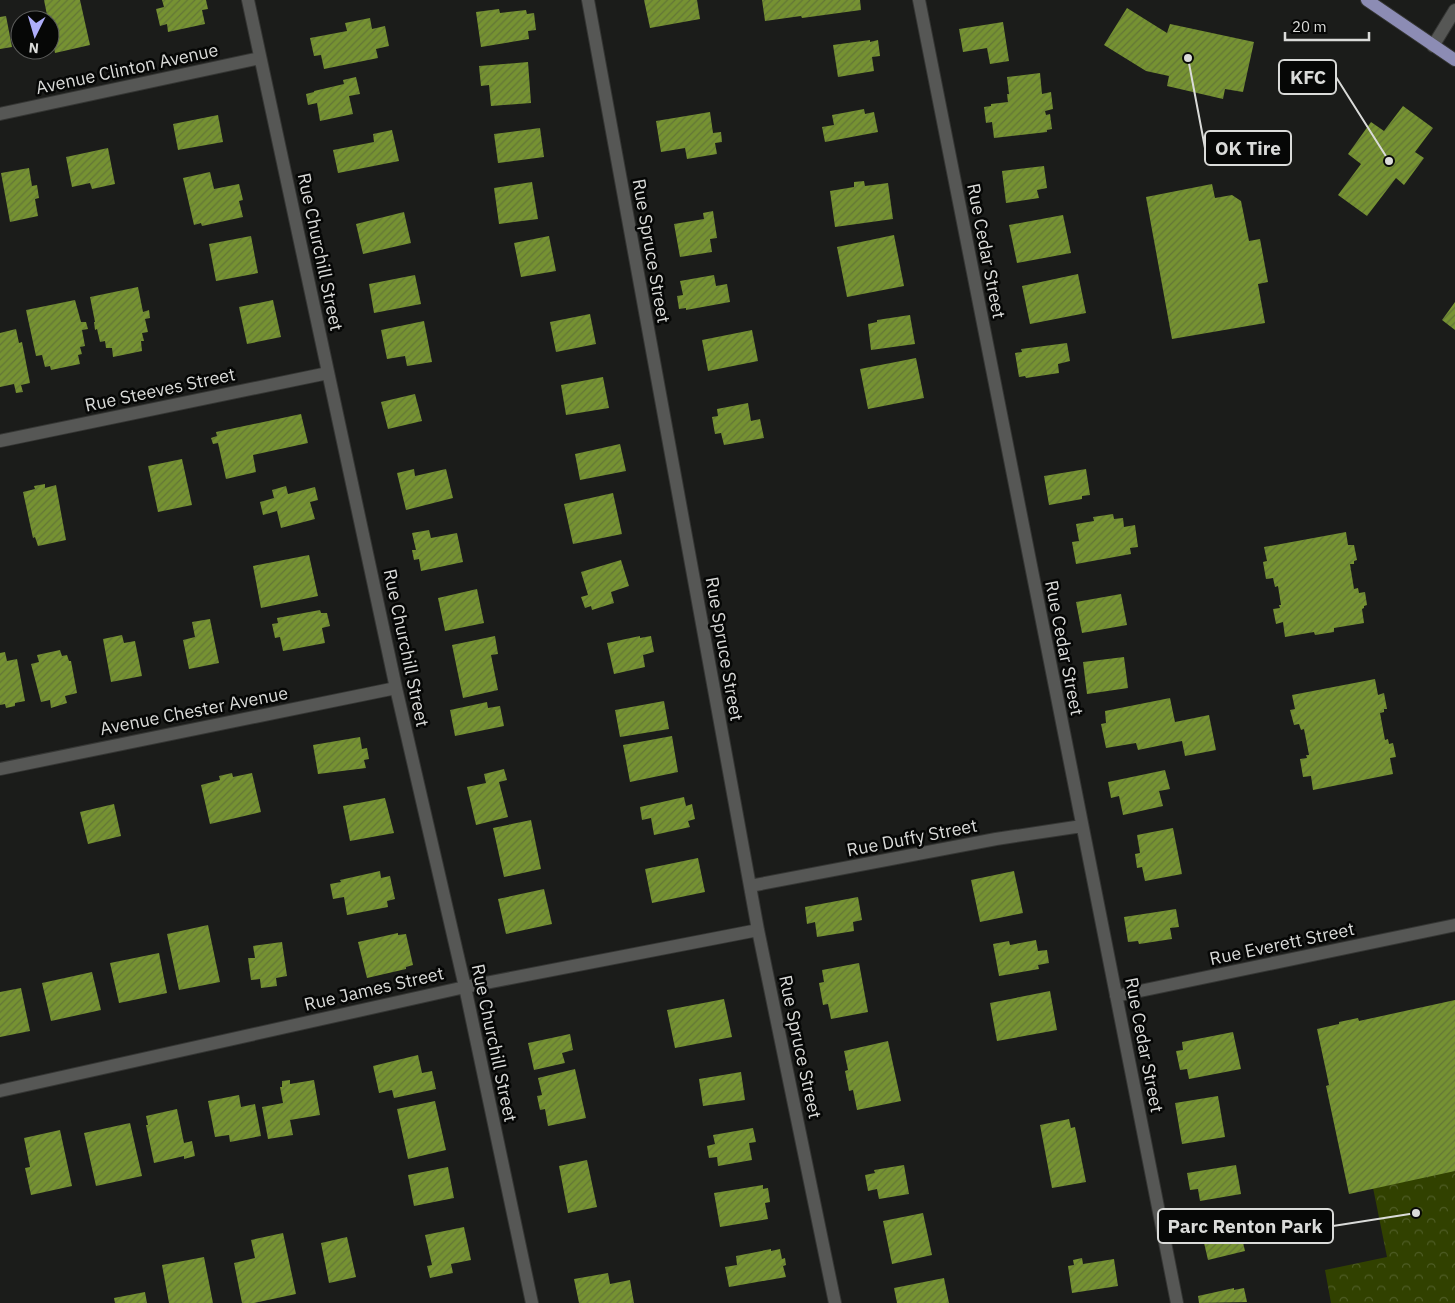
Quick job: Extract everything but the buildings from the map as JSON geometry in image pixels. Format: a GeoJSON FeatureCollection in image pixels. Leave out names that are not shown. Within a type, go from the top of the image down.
{"type":"FeatureCollection","features":[{"type":"Feature","properties":{"kind":"main road"},"geometry":{"type":"LineString","coordinates":[[1367,0],[1455,60]]}},
{"type":"Feature","properties":{"kind":"street","name":"Rue Churchill Street"},"geometry":{"type":"LineString","coordinates":[[248,0],[396,688],[465,987],[532,1303]]}},
{"type":"Feature","properties":{"kind":"street","name":"Rue Spruce Street"},"geometry":{"type":"LineString","coordinates":[[588,0],[758,930],[835,1303]]}},
{"type":"Feature","properties":{"kind":"street","name":"Rue Cedar Street"},"geometry":{"type":"LineString","coordinates":[[919,0],[1177,1303]]}},
{"type":"Feature","properties":{"kind":"street"},"geometry":{"type":"LineString","coordinates":[[1433,46],[1455,10]]}},
{"type":"Feature","properties":{"kind":"street","name":"Avenue Clinton Avenue"},"geometry":{"type":"LineString","coordinates":[[0,114],[260,58]]}},
{"type":"Feature","properties":{"kind":"street","name":"Rue Steeves Street"},"geometry":{"type":"LineString","coordinates":[[0,441],[328,374]]}},
{"type":"Feature","properties":{"kind":"street","name":"Avenue Chester Avenue"},"geometry":{"type":"LineString","coordinates":[[0,769],[396,688]]}},
{"type":"Feature","properties":{"kind":"street","name":"Rue Duffy Street"},"geometry":{"type":"LineString","coordinates":[[750,886],[996,839],[1082,826]]}},
{"type":"Feature","properties":{"kind":"street","name":"Rue Everett Street"},"geometry":{"type":"LineString","coordinates":[[1116,996],[1455,926]]}},
{"type":"Feature","properties":{"kind":"street","name":"Rue James Street"},"geometry":{"type":"LineString","coordinates":[[0,1091],[465,987],[758,930]]}},
{"type":"Feature","properties":{"kind":"green space"},"geometry":{"type":"Polygon","coordinates":[[[1455,1151],[1455,1303],[1331,1303],[1325,1270],[1387,1257],[1369,1168],[1455,1151]]]}},
{"type":"Feature","properties":{"kind":"place","name":"OK Tire"},"geometry":{"type":"Point","coordinates":[1188,58]}},
{"type":"Feature","properties":{"kind":"place","name":"KFC"},"geometry":{"type":"Point","coordinates":[1389,161]}},
{"type":"Feature","properties":{"kind":"place","name":"Parc Renton Park"},"geometry":{"type":"Point","coordinates":[1416,1213]}}]}
